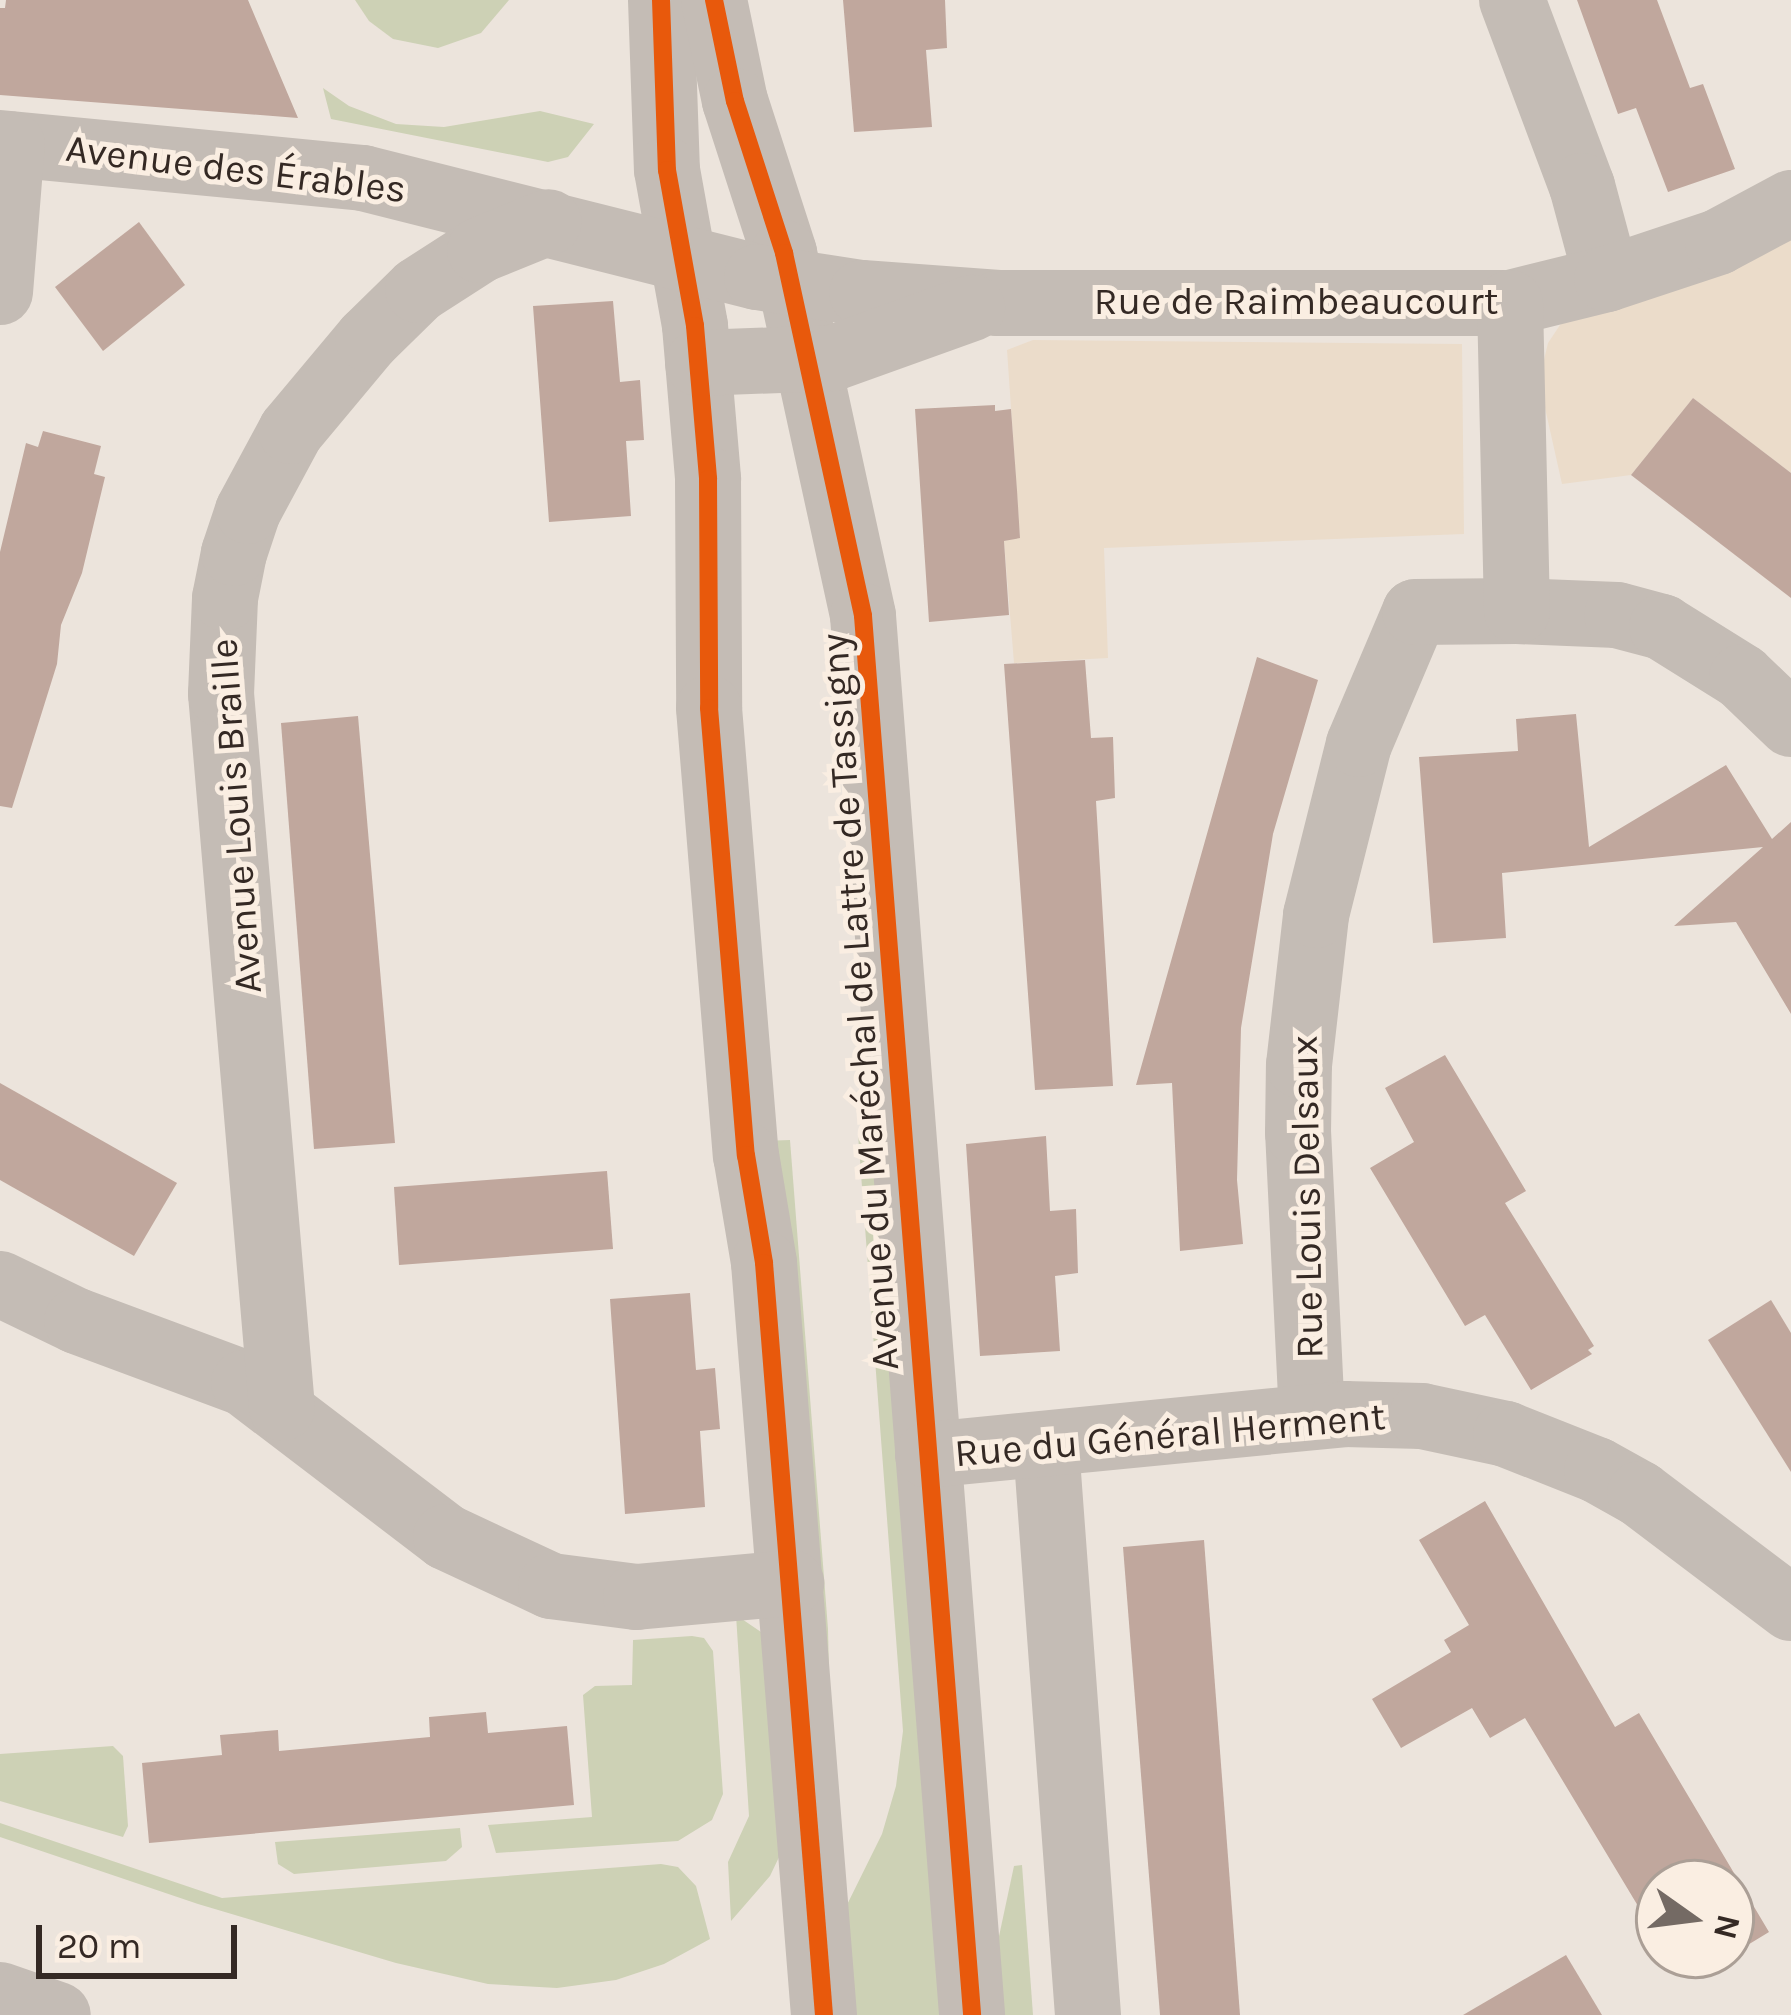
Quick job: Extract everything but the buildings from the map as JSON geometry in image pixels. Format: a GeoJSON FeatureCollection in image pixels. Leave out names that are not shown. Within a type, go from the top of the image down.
{"type":"FeatureCollection","features":[{"type":"Feature","properties":{"kind":"street"},"geometry":{"type":"LineString","coordinates":[[662,0],[667,170],[698,363],[710,510],[709,708],[746,1155],[764,1263],[824,2015]]}},
{"type":"Feature","properties":{"kind":"street","name":"Avenue du Maréchal de Lattre de Tassigny"},"geometry":{"type":"LineString","coordinates":[[714,0],[735,101],[792,283],[857,576],[870,671],[972,2015]]}},
{"type":"Feature","properties":{"kind":"street"},"geometry":{"type":"LineString","coordinates":[[1512,0],[1582,186],[1607,279]]}},
{"type":"Feature","properties":{"kind":"street"},"geometry":{"type":"LineString","coordinates":[[0,292],[6,144]]}},
{"type":"Feature","properties":{"kind":"street","name":"Avenue des Érables"},"geometry":{"type":"LineString","coordinates":[[6,144],[363,178],[680,255]]}},
{"type":"Feature","properties":{"kind":"street","name":"Rue de Raimbeaucourt"},"geometry":{"type":"LineString","coordinates":[[680,255],[792,283],[999,303],[1510,302],[1607,279],[1747,231],[1791,203]]}},
{"type":"Feature","properties":{"kind":"street","name":"Avenue Louis Braille"},"geometry":{"type":"LineString","coordinates":[[282,1408],[221,694],[225,598],[234,553],[248,511],[291,431],[368,339],[418,290],[480,250],[549,222]]}},
{"type":"Feature","properties":{"kind":"street"},"geometry":{"type":"LineString","coordinates":[[1510,302],[1516,610],[1617,615],[1662,627],[1742,677],[1791,724]]}},
{"type":"Feature","properties":{"kind":"street","name":"Rue de Raimbeaucourt"},"geometry":{"type":"LineString","coordinates":[[698,363],[810,362],[875,347],[949,315],[999,303]]}},
{"type":"Feature","properties":{"kind":"street","name":"Rue Louis Delsaux"},"geometry":{"type":"LineString","coordinates":[[1312,1417],[1299,1205],[1299,1064],[1316,915],[1333,837],[1359,744],[1415,612],[1516,610]]}},
{"type":"Feature","properties":{"kind":"street"},"geometry":{"type":"LineString","coordinates":[[0,1284],[77,1321],[214,1369],[282,1408],[446,1537],[551,1586],[636,1597],[791,1583]]}},
{"type":"Feature","properties":{"kind":"street","name":"Rue du Général Herment"},"geometry":{"type":"LineString","coordinates":[[928,1455],[1312,1417],[1422,1416],[1553,1449],[1640,1494],[1791,1608]]}},
{"type":"Feature","properties":{"kind":"street"},"geometry":{"type":"LineString","coordinates":[[1046,1446],[1088,2015]]}},
{"type":"Feature","properties":{"kind":"street"},"geometry":{"type":"LineString","coordinates":[[0,1995],[58,2015]]}},
{"type":"Feature","properties":{"kind":"green space"},"geometry":{"type":"Polygon","coordinates":[[[355,0],[509,0],[481,33],[438,48],[393,39],[369,21],[355,0]]]}},
{"type":"Feature","properties":{"kind":"green space"},"geometry":{"type":"Polygon","coordinates":[[[323,88],[349,106],[396,124],[444,127],[540,111],[594,124],[568,157],[548,162],[331,119],[323,88]]]}},
{"type":"Feature","properties":{"kind":"green space"},"geometry":{"type":"Polygon","coordinates":[[[887,1132],[957,2015],[842,2015],[836,1927],[882,1834],[896,1786],[903,1731],[858,1134],[887,1132]]]}},
{"type":"Feature","properties":{"kind":"green space"},"geometry":{"type":"Polygon","coordinates":[[[790,1140],[828,1629],[829,1675],[762,1141],[790,1140]]]}},
{"type":"Feature","properties":{"kind":"green space"},"geometry":{"type":"Polygon","coordinates":[[[736,1615],[761,1632],[780,1855],[770,1876],[731,1921],[728,1862],[749,1816],[736,1615]]]}},
{"type":"Feature","properties":{"kind":"green space"},"geometry":{"type":"Polygon","coordinates":[[[704,1638],[713,1651],[723,1794],[712,1820],[678,1841],[496,1853],[488,1825],[592,1817],[583,1695],[595,1686],[632,1685],[633,1640],[704,1638]]]}},
{"type":"Feature","properties":{"kind":"green space"},"geometry":{"type":"Polygon","coordinates":[[[113,1746],[123,1756],[128,1826],[123,1837],[0,1801],[0,1754],[113,1746]]]}},
{"type":"Feature","properties":{"kind":"green space"},"geometry":{"type":"Polygon","coordinates":[[[0,1823],[222,1898],[661,1864],[678,1867],[696,1886],[710,1939],[664,1964],[616,1980],[557,1988],[488,1984],[396,1963],[198,1904],[0,1837],[0,1823]]]}},
{"type":"Feature","properties":{"kind":"green space"},"geometry":{"type":"Polygon","coordinates":[[[460,1828],[462,1847],[446,1861],[294,1874],[278,1864],[275,1842],[460,1828]]]}},
{"type":"Feature","properties":{"kind":"green space"},"geometry":{"type":"Polygon","coordinates":[[[1022,1865],[1033,2015],[1004,2015],[998,1941],[1014,1866],[1022,1865]]]}},
{"type":"Feature","properties":{"kind":"shaded area"},"geometry":{"type":"Polygon","coordinates":[[[1791,225],[1791,473],[1693,398],[1631,475],[1562,484],[1539,381],[1548,343],[1562,322],[1791,225]]]}},
{"type":"Feature","properties":{"kind":"shaded area"},"geometry":{"type":"Polygon","coordinates":[[[1033,340],[1462,344],[1464,534],[1104,548],[1108,658],[1014,663],[1004,541],[1020,537],[1007,350],[1033,340]]]}},
{"type":"Feature","properties":{"kind":"cycle path"},"geometry":{"type":"LineString","coordinates":[[661,0],[667,170],[695,326],[708,479],[709,708],[746,1155],[764,1263],[824,2015]]}},
{"type":"Feature","properties":{"kind":"cycle path"},"geometry":{"type":"LineString","coordinates":[[714,0],[735,101],[784,253],[863,616],[972,2015]]}}]}
